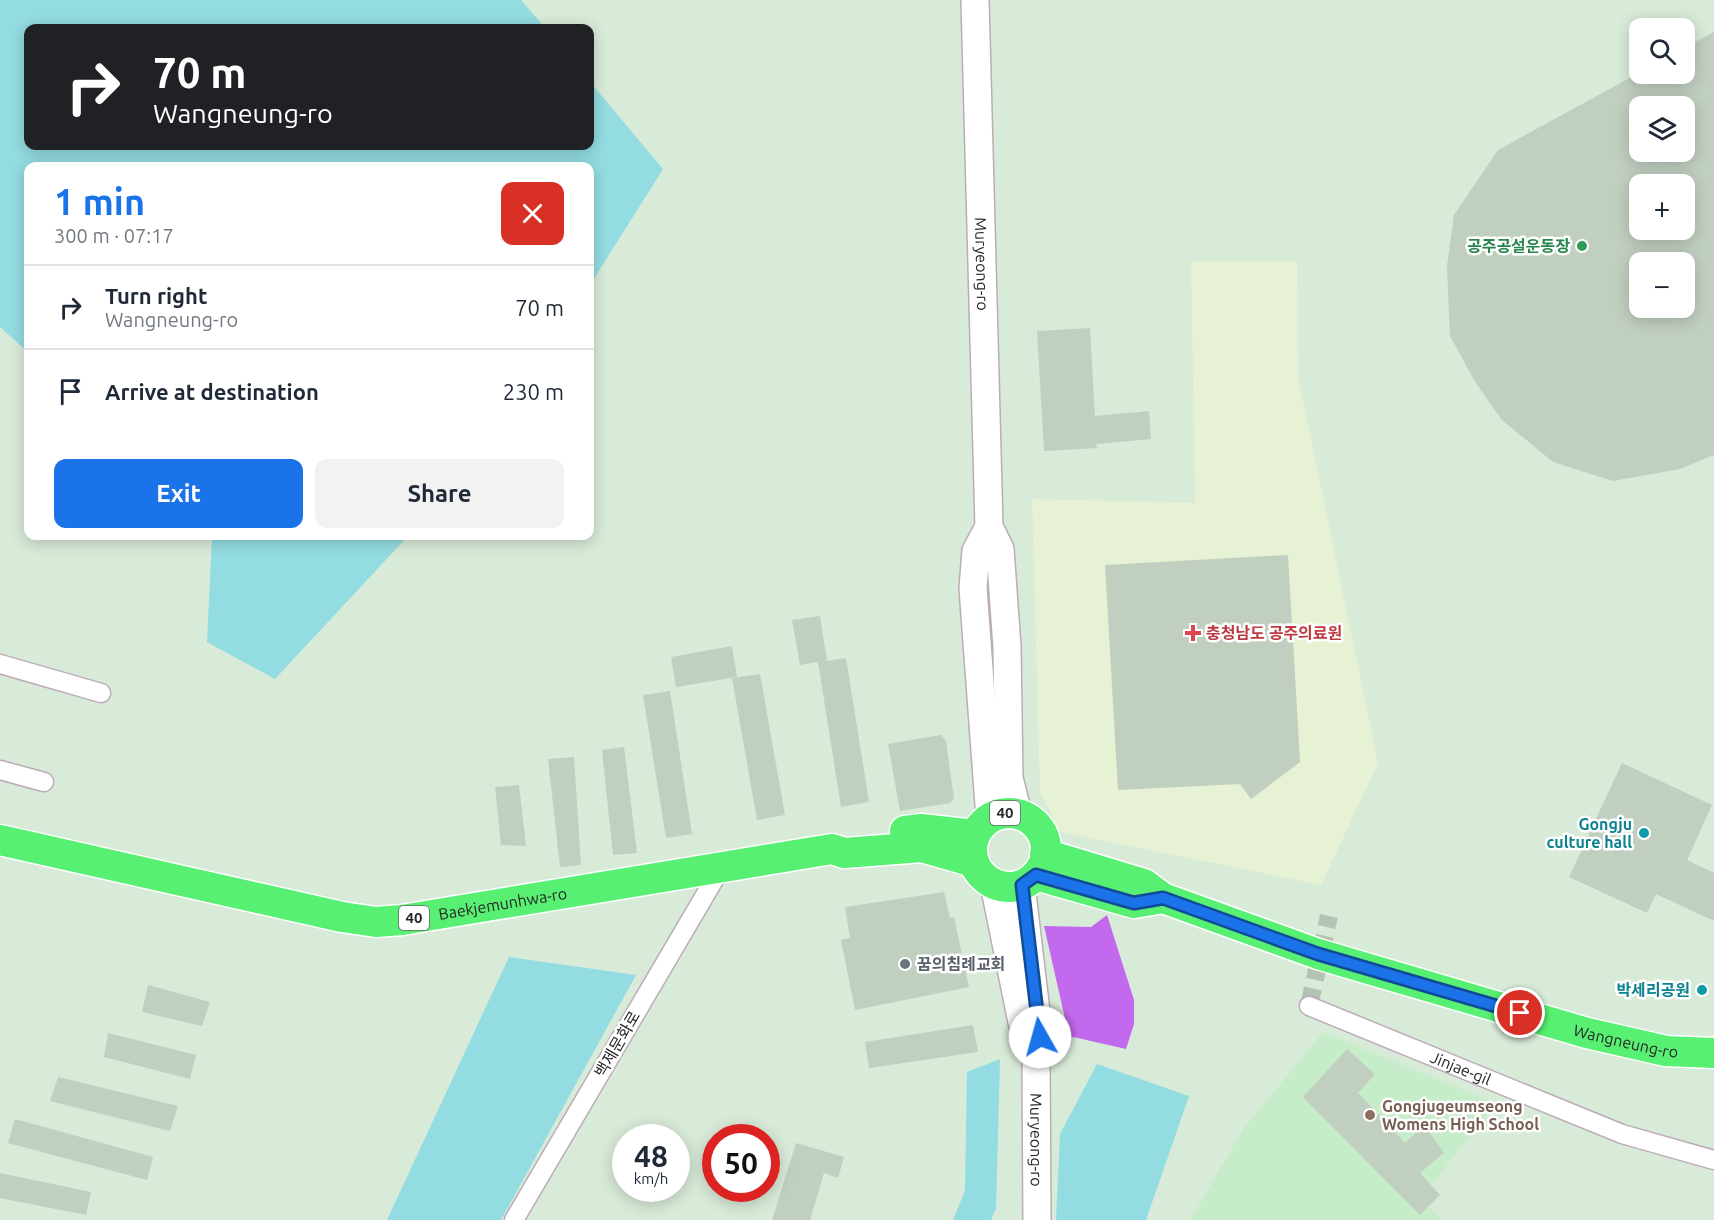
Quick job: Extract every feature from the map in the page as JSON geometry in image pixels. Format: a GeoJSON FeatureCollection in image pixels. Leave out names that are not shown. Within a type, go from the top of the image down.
{"type":"FeatureCollection","features":[{"type":"Feature","properties":{"kind":"main road","name":"Muryeong-ro"},"geometry":{"type":"LineString","coordinates":[[975,0],[989,527],[1000,549],[1007,647],[1009,778],[989,832]]}},
{"type":"Feature","properties":{"kind":"main road","name":"40"},"geometry":{"type":"LineString","coordinates":[[989,832],[1028,818],[1042,834],[1024,874]]}},
{"type":"Feature","properties":{"kind":"main road","name":"Baekjemunhwa-ro"},"geometry":{"type":"LineString","coordinates":[[0,840],[376,922],[402,920],[832,849],[844,837],[921,829],[989,832]]}},
{"type":"Feature","properties":{"kind":"main road"},"geometry":{"type":"LineString","coordinates":[[989,832],[986,879],[1024,874]]}},
{"type":"Feature","properties":{"kind":"main road","name":"Muryeong-ro"},"geometry":{"type":"LineString","coordinates":[[1024,874],[1040,1037],[1036,1059],[1037,1220]]}},
{"type":"Feature","properties":{"kind":"main road","name":"Wangneung-ro"},"geometry":{"type":"LineString","coordinates":[[1024,874],[1144,884],[1163,898],[1318,954],[1587,1033],[1666,1050],[1714,1051],[1714,1042]]}},
{"type":"Feature","properties":{"kind":"street"},"geometry":{"type":"LineString","coordinates":[[0,664],[101,693]]}},
{"type":"Feature","properties":{"kind":"street"},"geometry":{"type":"LineString","coordinates":[[0,770],[44,782]]}},
{"type":"Feature","properties":{"kind":"street","name":"백제문화로"},"geometry":{"type":"LineString","coordinates":[[514,1220],[721,868]]}},
{"type":"Feature","properties":{"kind":"street","name":"Jinjae-gil"},"geometry":{"type":"LineString","coordinates":[[1309,1006],[1622,1134],[1714,1160]]}},
{"type":"Feature","properties":{"kind":"shaded area"},"geometry":{"type":"Polygon","coordinates":[[[0,0],[521,0],[542,24],[24,24],[24,150],[594,150],[594,87],[663,169],[594,279],[594,162],[24,162],[24,348],[0,327],[0,0]]]}},
{"type":"Feature","properties":{"kind":"shaded area","name":"충청남도 공주의료원"},"geometry":{"type":"Polygon","coordinates":[[[1191,261],[1297,261],[1298,376],[1378,763],[1321,885],[1060,832],[1040,792],[1032,499],[1195,503],[1191,261]]]}},
{"type":"Feature","properties":{"kind":"shaded area"},"geometry":{"type":"Polygon","coordinates":[[[212,540],[404,540],[275,679],[207,642],[212,540]]]}},
{"type":"Feature","properties":{"kind":"shaded area"},"geometry":{"type":"Polygon","coordinates":[[[1107,915],[1134,1000],[1134,1024],[1126,1049],[1069,1036],[1044,926],[1091,927],[1107,915]]]}},
{"type":"Feature","properties":{"kind":"shaded area"},"geometry":{"type":"Polygon","coordinates":[[[509,957],[636,975],[501,1220],[387,1220],[509,957]]]}},
{"type":"Feature","properties":{"kind":"shaded area","name":"Gongjugeumseong Womens High School"},"geometry":{"type":"Polygon","coordinates":[[[1323,1032],[1496,1103],[1421,1198],[1441,1220],[1190,1220],[1244,1128],[1323,1032]]]}},
{"type":"Feature","properties":{"kind":"shaded area"},"geometry":{"type":"Polygon","coordinates":[[[1000,1059],[996,1208],[991,1220],[953,1220],[965,1191],[967,1072],[1000,1059]]]}},
{"type":"Feature","properties":{"kind":"shaded area"},"geometry":{"type":"Polygon","coordinates":[[[1097,1064],[1189,1096],[1146,1220],[1056,1220],[1060,1134],[1097,1064]]]}},
{"type":"Feature","properties":{"kind":"building","name":"공주공설운동장"},"geometry":{"type":"Polygon","coordinates":[[[1714,32],[1714,455],[1680,469],[1613,481],[1553,462],[1501,419],[1474,380],[1450,336],[1447,266],[1454,215],[1498,150],[1629,78],[1629,84],[1695,84],[1695,42],[1714,32]]]}},
{"type":"Feature","properties":{"kind":"building"},"geometry":{"type":"Polygon","coordinates":[[[1090,328],[1095,416],[1149,411],[1151,439],[1096,444],[1097,448],[1044,451],[1037,331],[1090,328]]]}},
{"type":"Feature","properties":{"kind":"building","name":"충청남도 공주의료원"},"geometry":{"type":"Polygon","coordinates":[[[1288,555],[1300,762],[1251,799],[1240,784],[1118,790],[1105,565],[1288,555]]]}},
{"type":"Feature","properties":{"kind":"building"},"geometry":{"type":"Polygon","coordinates":[[[820,616],[827,661],[846,658],[869,802],[841,807],[818,662],[800,665],[792,620],[820,616]]]}},
{"type":"Feature","properties":{"kind":"building"},"geometry":{"type":"Polygon","coordinates":[[[732,646],[737,677],[676,687],[671,657],[732,646]]]}},
{"type":"Feature","properties":{"kind":"building"},"geometry":{"type":"Polygon","coordinates":[[[760,674],[785,815],[757,820],[732,678],[760,674]]]}},
{"type":"Feature","properties":{"kind":"building"},"geometry":{"type":"Polygon","coordinates":[[[670,691],[692,834],[666,838],[643,695],[670,691]]]}},
{"type":"Feature","properties":{"kind":"building"},"geometry":{"type":"Polygon","coordinates":[[[941,735],[946,741],[954,799],[950,803],[900,811],[888,744],[941,735]]]}},
{"type":"Feature","properties":{"kind":"building"},"geometry":{"type":"Polygon","coordinates":[[[624,747],[637,853],[613,855],[602,750],[624,747]]]}},
{"type":"Feature","properties":{"kind":"building"},"geometry":{"type":"Polygon","coordinates":[[[574,757],[581,865],[560,867],[548,759],[574,757]]]}},
{"type":"Feature","properties":{"kind":"building","name":"Gongju culture hall"},"geometry":{"type":"Polygon","coordinates":[[[1622,763],[1712,805],[1687,860],[1714,873],[1714,921],[1656,894],[1647,913],[1569,877],[1622,763]]]}},
{"type":"Feature","properties":{"kind":"building"},"geometry":{"type":"Polygon","coordinates":[[[519,785],[526,846],[501,845],[495,787],[519,785]]]}},
{"type":"Feature","properties":{"kind":"building","name":"꿈의침례교회"},"geometry":{"type":"Polygon","coordinates":[[[944,892],[950,918],[954,917],[969,987],[855,1010],[841,940],[850,938],[845,907],[944,892]]]}},
{"type":"Feature","properties":{"kind":"building"},"geometry":{"type":"Polygon","coordinates":[[[148,985],[210,1002],[202,1026],[142,1012],[148,985]]]}},
{"type":"Feature","properties":{"kind":"building"},"geometry":{"type":"Polygon","coordinates":[[[973,1025],[978,1052],[869,1068],[865,1042],[973,1025]]]}},
{"type":"Feature","properties":{"kind":"building"},"geometry":{"type":"Polygon","coordinates":[[[108,1033],[196,1055],[190,1079],[104,1057],[108,1033]]]}},
{"type":"Feature","properties":{"kind":"building"},"geometry":{"type":"Polygon","coordinates":[[[1347,1049],[1375,1074],[1358,1093],[1405,1143],[1424,1125],[1444,1153],[1420,1173],[1440,1195],[1420,1215],[1303,1097],[1347,1049]]]}},
{"type":"Feature","properties":{"kind":"building"},"geometry":{"type":"Polygon","coordinates":[[[58,1077],[178,1106],[170,1131],[50,1101],[58,1077]]]}},
{"type":"Feature","properties":{"kind":"building"},"geometry":{"type":"Polygon","coordinates":[[[15,1119],[153,1157],[147,1180],[8,1143],[15,1119]]]}},
{"type":"Feature","properties":{"kind":"building"},"geometry":{"type":"Polygon","coordinates":[[[796,1143],[844,1157],[838,1178],[824,1173],[810,1220],[772,1220],[778,1202],[780,1202],[780,1194],[796,1143]]]}},
{"type":"Feature","properties":{"kind":"building"},"geometry":{"type":"Polygon","coordinates":[[[0,1173],[91,1192],[86,1215],[0,1198],[0,1173]]]}},
{"type":"Feature","properties":{"kind":"tunnel"},"geometry":{"type":"LineString","coordinates":[[1309,1006],[1329,916]]}},
{"type":"Feature","properties":{"kind":"place","name":"공주공설운동장"},"geometry":{"type":"Point","coordinates":[1582,246]}},
{"type":"Feature","properties":{"kind":"place","name":"충청남도 공주의료원"},"geometry":{"type":"Point","coordinates":[1193,633]}},
{"type":"Feature","properties":{"kind":"place","name":"Gongju culture hall"},"geometry":{"type":"Point","coordinates":[1644,833]}},
{"type":"Feature","properties":{"kind":"place","name":"꿈의침례교회"},"geometry":{"type":"Point","coordinates":[905,964]}},
{"type":"Feature","properties":{"kind":"place","name":"박세리공원"},"geometry":{"type":"Point","coordinates":[1702,990]}},
{"type":"Feature","properties":{"kind":"place","name":"Gongjugeumseong Womens High School"},"geometry":{"type":"Point","coordinates":[1370,1115]}},
{"type":"Feature","properties":{"kind":"route"},"geometry":{"type":"LineString","coordinates":[[1040,1037],[1022,885],[1036,875],[1134,903],[1163,898],[1318,954],[1520,1013]]}}]}
